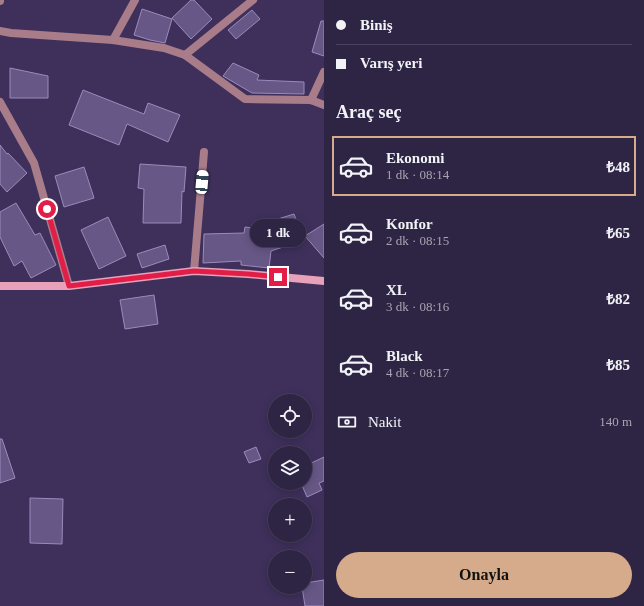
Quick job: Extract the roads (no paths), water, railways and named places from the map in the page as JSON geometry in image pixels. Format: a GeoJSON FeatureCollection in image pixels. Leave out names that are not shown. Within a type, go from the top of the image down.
{"type":"FeatureCollection","features":[{"type":"Feature","properties":{"kind":"street"},"geometry":{"type":"LineString","coordinates":[[113,40],[135,0]]}},
{"type":"Feature","properties":{"kind":"street"},"geometry":{"type":"LineString","coordinates":[[185,55],[253,0]]}},
{"type":"Feature","properties":{"kind":"street"},"geometry":{"type":"LineString","coordinates":[[0,31],[113,40],[164,48],[185,55],[245,99],[311,100],[324,105]]}},
{"type":"Feature","properties":{"kind":"street"},"geometry":{"type":"LineString","coordinates":[[311,100],[324,72]]}},
{"type":"Feature","properties":{"kind":"street"},"geometry":{"type":"LineString","coordinates":[[0,102],[34,163],[69,286]]}},
{"type":"Feature","properties":{"kind":"street"},"geometry":{"type":"LineString","coordinates":[[194,271],[204,152]]}},
{"type":"Feature","properties":{"kind":"street"},"geometry":{"type":"LineString","coordinates":[[0,286],[69,286],[194,271],[324,281]]}}]}
